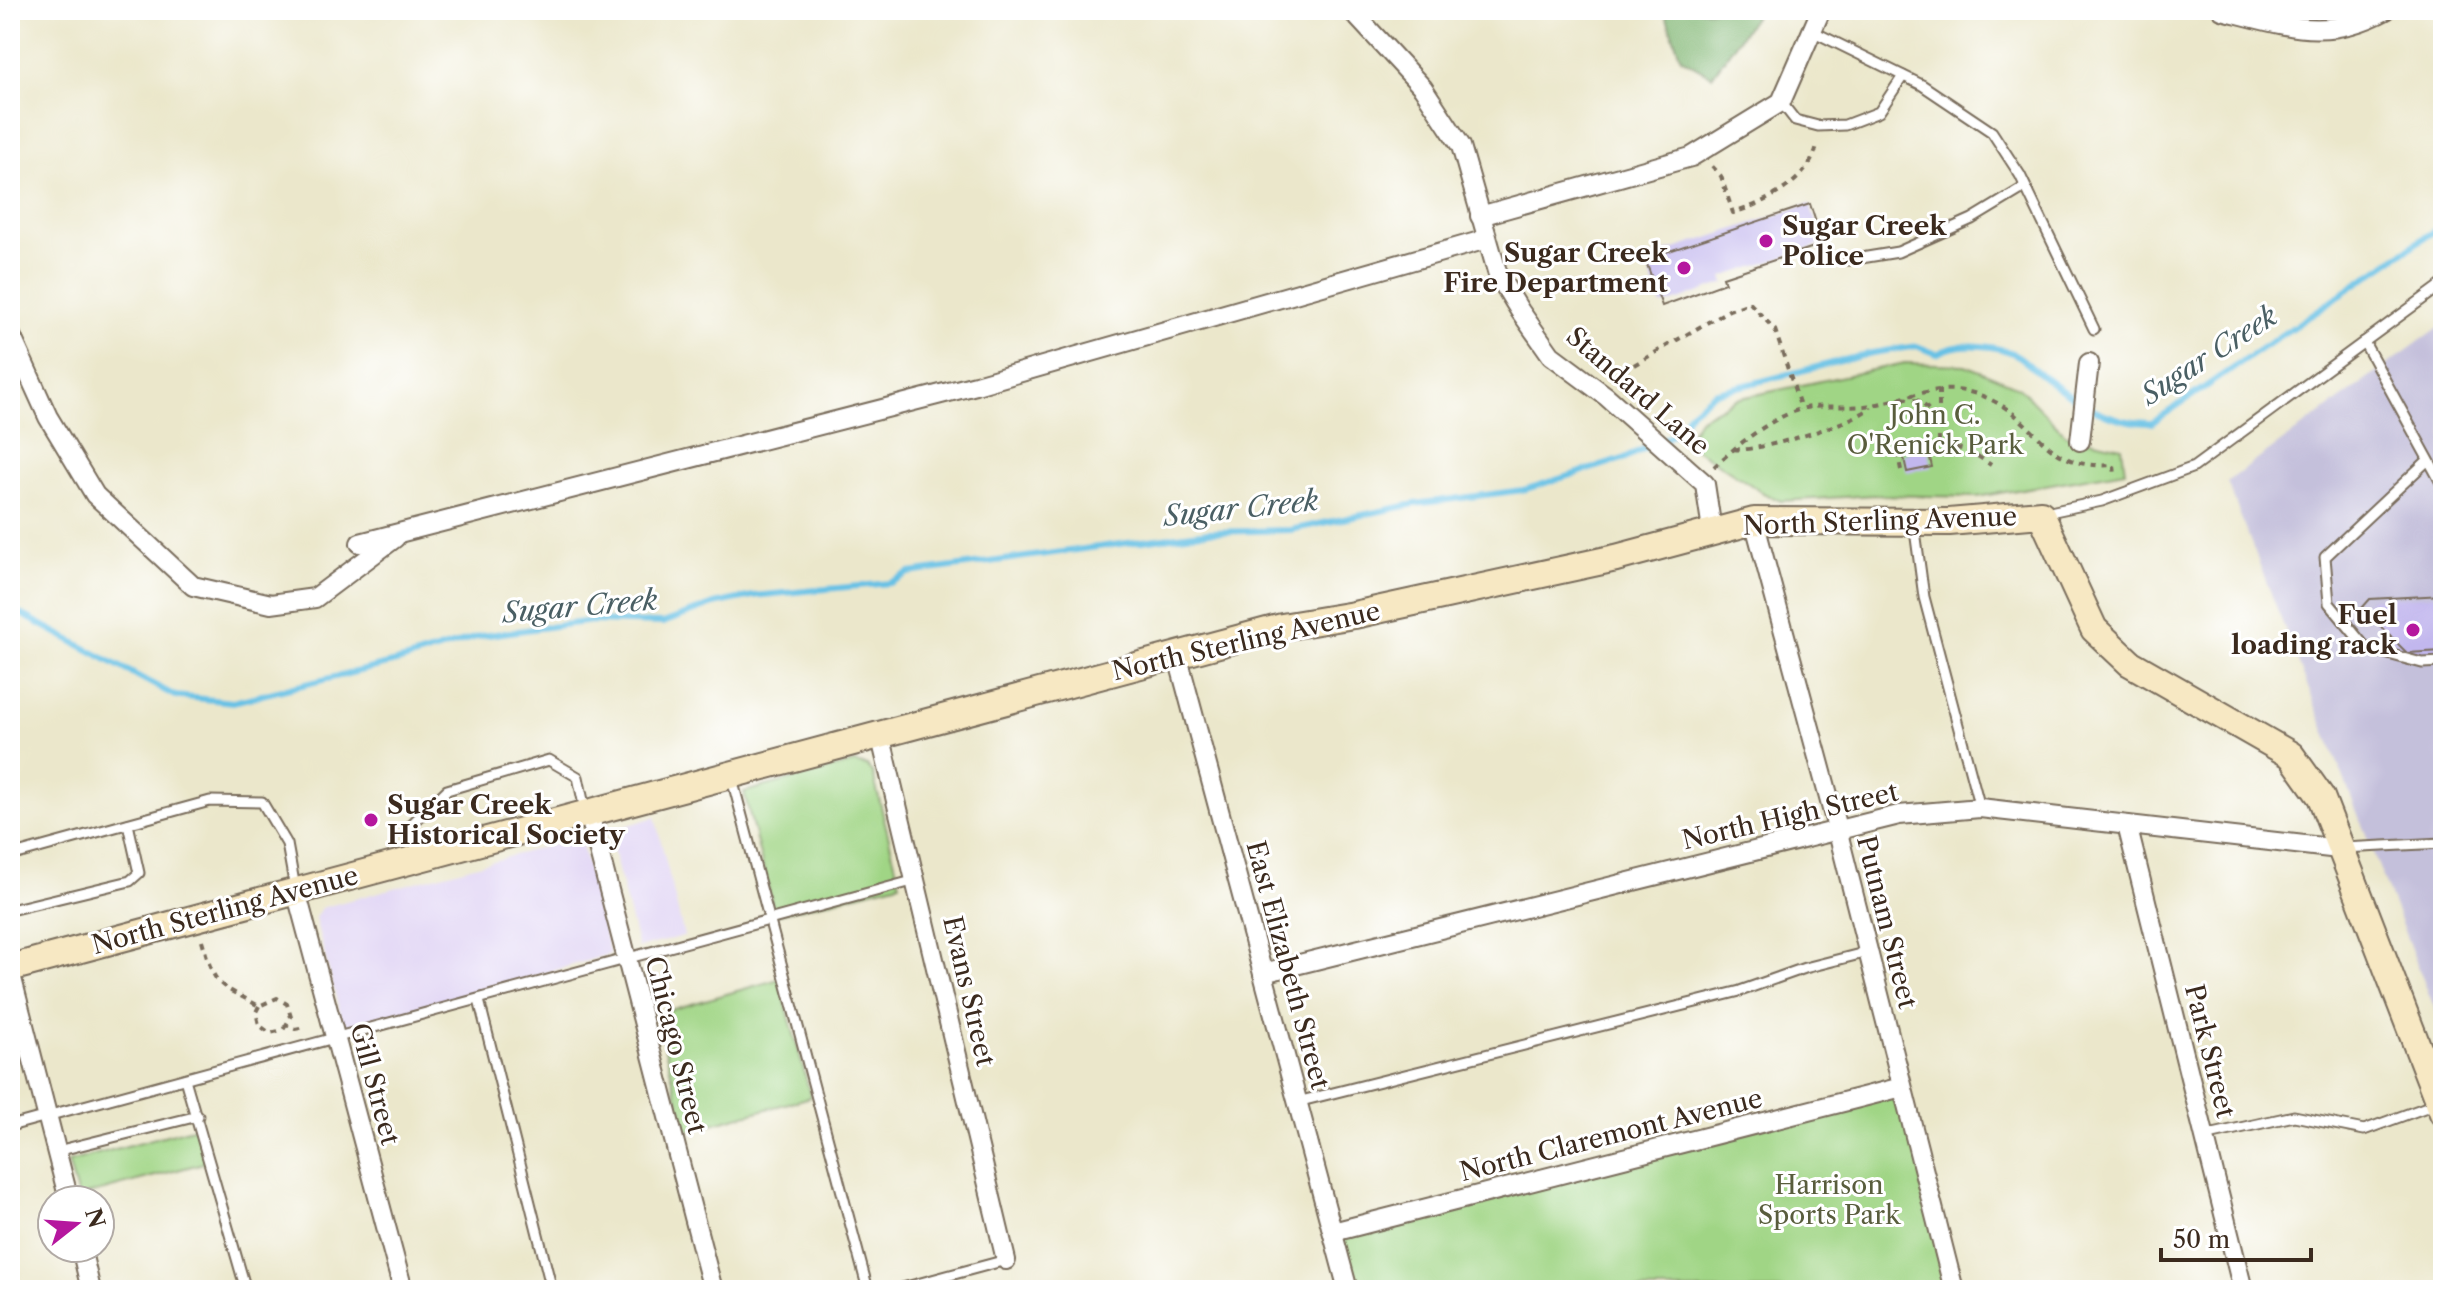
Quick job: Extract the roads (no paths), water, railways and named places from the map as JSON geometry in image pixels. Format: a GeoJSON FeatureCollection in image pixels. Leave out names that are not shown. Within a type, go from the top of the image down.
{"type":"FeatureCollection","features":[{"type":"Feature","properties":{"kind":"main road","name":"North Sterling Avenue"},"geometry":{"type":"LineString","coordinates":[[10,970],[1177,654],[1282,627],[1354,615],[1616,558],[1712,530],[1754,521],[1949,522],[2041,514]]}},
{"type":"Feature","properties":{"kind":"main road"},"geometry":{"type":"LineString","coordinates":[[2041,514],[2094,629],[2130,663],[2291,755],[2321,797],[2441,1108]]}},
{"type":"Feature","properties":{"kind":"street","name":"Standard Lane"},"geometry":{"type":"LineString","coordinates":[[1351,10],[1423,88],[1461,146],[1498,275],[1551,355],[1608,387],[1705,484],[1712,530]]}},
{"type":"Feature","properties":{"kind":"street"},"geometry":{"type":"LineString","coordinates":[[1480,216],[1691,157],[1781,102],[1821,10]]}},
{"type":"Feature","properties":{"kind":"street"},"geometry":{"type":"LineString","coordinates":[[2222,10],[2305,30],[2357,26],[2386,10]]}},
{"type":"Feature","properties":{"kind":"street"},"geometry":{"type":"LineString","coordinates":[[360,543],[976,385],[1487,239]]}},
{"type":"Feature","properties":{"kind":"street"},"geometry":{"type":"LineString","coordinates":[[10,333],[48,417],[95,495],[193,586],[271,604],[315,598],[403,532]]}},
{"type":"Feature","properties":{"kind":"street"},"geometry":{"type":"LineString","coordinates":[[2080,441],[2089,367]]}},
{"type":"Feature","properties":{"kind":"street","name":"Putnam Street"},"geometry":{"type":"LineString","coordinates":[[1754,521],[1837,828],[1954,1290]]}},
{"type":"Feature","properties":{"kind":"street","name":"East Elizabeth Street"},"geometry":{"type":"LineString","coordinates":[[1177,654],[1348,1290]]}},
{"type":"Feature","properties":{"kind":"street","name":"Evans Street"},"geometry":{"type":"LineString","coordinates":[[880,734],[1006,1260]]}},
{"type":"Feature","properties":{"kind":"street","name":"North High Street"},"geometry":{"type":"LineString","coordinates":[[1263,973],[1899,815],[1980,808],[2339,849]]}},
{"type":"Feature","properties":{"kind":"street","name":"Chicago Street"},"geometry":{"type":"LineString","coordinates":[[588,813],[713,1290]]}},
{"type":"Feature","properties":{"kind":"street","name":"Park Street"},"geometry":{"type":"LineString","coordinates":[[2127,825],[2243,1290]]}},
{"type":"Feature","properties":{"kind":"street","name":"Gill Street"},"geometry":{"type":"LineString","coordinates":[[296,891],[403,1290]]}},
{"type":"Feature","properties":{"kind":"street"},"geometry":{"type":"LineString","coordinates":[[10,970],[65,1184]]}},
{"type":"Feature","properties":{"kind":"street","name":"North Claremont Avenue"},"geometry":{"type":"LineString","coordinates":[[1333,1232],[1902,1087]]}},
{"type":"Feature","properties":{"kind":"street"},"geometry":{"type":"LineString","coordinates":[[85,1264],[91,1290]]}},
{"type":"Feature","properties":{"kind":"lane"},"geometry":{"type":"LineString","coordinates":[[1812,31],[1903,76],[1992,132],[2025,187],[2094,329]]}},
{"type":"Feature","properties":{"kind":"lane"},"geometry":{"type":"LineString","coordinates":[[1781,102],[1795,120],[1818,126],[1845,125],[1879,112],[1903,76]]}},
{"type":"Feature","properties":{"kind":"lane"},"geometry":{"type":"LineString","coordinates":[[1849,260],[1898,252],[1972,219],[2025,187]]}},
{"type":"Feature","properties":{"kind":"lane","name":"North Sterling Avenue"},"geometry":{"type":"LineString","coordinates":[[2041,514],[2102,501],[2194,467],[2443,284]]}},
{"type":"Feature","properties":{"kind":"lane"},"geometry":{"type":"LineString","coordinates":[[2364,342],[2443,486]]}},
{"type":"Feature","properties":{"kind":"lane"},"geometry":{"type":"LineString","coordinates":[[2427,461],[2325,557],[2329,603],[2366,648],[2422,663],[2443,662]]}},
{"type":"Feature","properties":{"kind":"lane"},"geometry":{"type":"LineString","coordinates":[[1913,520],[1924,597],[1980,808]]}},
{"type":"Feature","properties":{"kind":"lane"},"geometry":{"type":"LineString","coordinates":[[417,859],[412,824],[447,790],[549,760],[578,777],[588,813]]}},
{"type":"Feature","properties":{"kind":"lane"},"geometry":{"type":"LineString","coordinates":[[731,775],[868,1290]]}},
{"type":"Feature","properties":{"kind":"lane"},"geometry":{"type":"LineString","coordinates":[[10,856],[210,801],[262,802],[287,844],[296,891]]}},
{"type":"Feature","properties":{"kind":"lane"},"geometry":{"type":"LineString","coordinates":[[10,910],[130,881],[139,873],[128,824]]}},
{"type":"Feature","properties":{"kind":"lane"},"geometry":{"type":"LineString","coordinates":[[2339,849],[2443,843]]}},
{"type":"Feature","properties":{"kind":"lane"},"geometry":{"type":"LineString","coordinates":[[10,1126],[916,880]]}},
{"type":"Feature","properties":{"kind":"lane"},"geometry":{"type":"LineString","coordinates":[[1297,1102],[1740,991],[1805,968],[1868,952]]}},
{"type":"Feature","properties":{"kind":"lane"},"geometry":{"type":"LineString","coordinates":[[479,1000],[552,1290]]}},
{"type":"Feature","properties":{"kind":"lane"},"geometry":{"type":"LineString","coordinates":[[185,1079],[246,1290]]}},
{"type":"Feature","properties":{"kind":"lane"},"geometry":{"type":"LineString","coordinates":[[2204,1136],[2294,1116],[2364,1130],[2441,1108]]}},
{"type":"Feature","properties":{"kind":"lane"},"geometry":{"type":"LineString","coordinates":[[57,1151],[198,1116]]}},
{"type":"Feature","properties":{"kind":"lane"},"geometry":{"type":"LineString","coordinates":[[895,1290],[1006,1260]]}},
{"type":"Feature","properties":{"kind":"waterway","name":"Sugar Creek"},"geometry":{"type":"LineString","coordinates":[[10,608],[175,696],[233,702],[404,660],[480,636],[592,621],[663,623],[714,604],[753,596],[890,583],[909,573],[1208,532],[1290,530],[1415,504],[1523,490],[1623,459],[1676,433],[1690,412],[1714,393],[1872,353],[1917,346],[1937,354],[1972,346],[2010,352],[2093,409],[2121,419],[2152,423],[2443,225]]}},
{"type":"Feature","properties":{"kind":"place","name":"Sugar Creek Police"},"geometry":{"type":"Point","coordinates":[1766,241]}},
{"type":"Feature","properties":{"kind":"place","name":"Sugar Creek Fire Department"},"geometry":{"type":"Point","coordinates":[1684,268]}},
{"type":"Feature","properties":{"kind":"place","name":"Fuel loading rack"},"geometry":{"type":"Point","coordinates":[2413,630]}},
{"type":"Feature","properties":{"kind":"place","name":"Sugar Creek Historical Society"},"geometry":{"type":"Point","coordinates":[371,820]}},
{"type":"Feature","properties":{"kind":"park label","name":"John C. O'Renick Park"},"geometry":{"type":"Point","coordinates":[1935,430]}},
{"type":"Feature","properties":{"kind":"park label","name":"Harrison Sports Park"},"geometry":{"type":"Point","coordinates":[1829,1200]}}]}
